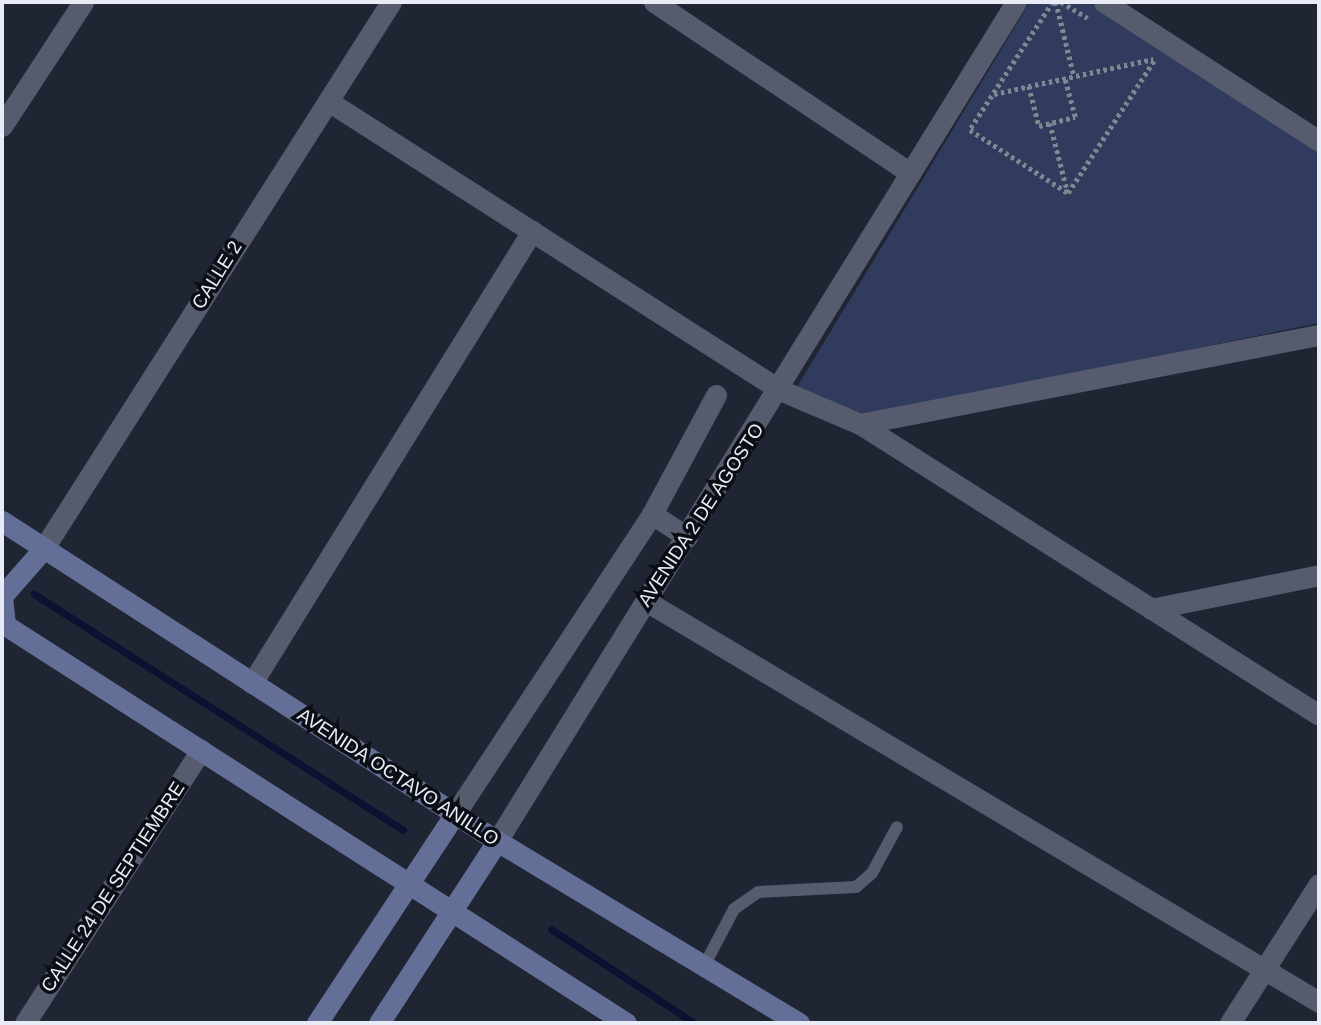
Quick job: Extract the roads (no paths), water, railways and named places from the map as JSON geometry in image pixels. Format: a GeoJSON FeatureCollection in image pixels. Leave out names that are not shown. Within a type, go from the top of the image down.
{"type":"FeatureCollection","features":[{"type":"Feature","properties":{"kind":"main road","name":"AVENIDA OCTAVO ANILLO"},"geometry":{"type":"LineString","coordinates":[[2,521],[497,841],[799,1023]]}},
{"type":"Feature","properties":{"kind":"main road"},"geometry":{"type":"LineString","coordinates":[[44,548],[2,596],[3,624],[201,750],[406,886],[626,1023]]}},
{"type":"Feature","properties":{"kind":"main road"},"geometry":{"type":"LineString","coordinates":[[317,1023],[455,814]]}},
{"type":"Feature","properties":{"kind":"main road","name":"AVENIDA 2 DE AGOSTO"},"geometry":{"type":"LineString","coordinates":[[379,1023],[452,915],[497,841]]}},
{"type":"Feature","properties":{"kind":"street"},"geometry":{"type":"LineString","coordinates":[[2,126],[83,2]]}},
{"type":"Feature","properties":{"kind":"street","name":"CALLE 2"},"geometry":{"type":"LineString","coordinates":[[44,548],[391,2]]}},
{"type":"Feature","properties":{"kind":"street"},"geometry":{"type":"LineString","coordinates":[[653,2],[910,173]]}},
{"type":"Feature","properties":{"kind":"street","name":"AVENIDA 2 DE AGOSTO"},"geometry":{"type":"LineString","coordinates":[[497,841],[780,390],[1016,2]]}},
{"type":"Feature","properties":{"kind":"street"},"geometry":{"type":"LineString","coordinates":[[1104,2],[1319,141]]}},
{"type":"Feature","properties":{"kind":"street"},"geometry":{"type":"LineString","coordinates":[[328,101],[780,390],[860,424],[1319,715]]}},
{"type":"Feature","properties":{"kind":"street"},"geometry":{"type":"LineString","coordinates":[[252,683],[532,231]]}},
{"type":"Feature","properties":{"kind":"street"},"geometry":{"type":"LineString","coordinates":[[860,424],[1319,334]]}},
{"type":"Feature","properties":{"kind":"street"},"geometry":{"type":"LineString","coordinates":[[455,814],[652,514],[716,395]]}},
{"type":"Feature","properties":{"kind":"street"},"geometry":{"type":"LineString","coordinates":[[652,514],[687,537]]}},
{"type":"Feature","properties":{"kind":"street"},"geometry":{"type":"LineString","coordinates":[[1151,609],[1319,575]]}},
{"type":"Feature","properties":{"kind":"street"},"geometry":{"type":"LineString","coordinates":[[646,601],[1319,1002]]}},
{"type":"Feature","properties":{"kind":"street","name":"CALLE 24 DE SEPTIEMBRE"},"geometry":{"type":"LineString","coordinates":[[25,1023],[201,750]]}},
{"type":"Feature","properties":{"kind":"street"},"geometry":{"type":"LineString","coordinates":[[1230,1023],[1319,884]]}},
{"type":"Feature","properties":{"kind":"lane"},"geometry":{"type":"LineString","coordinates":[[704,966],[734,909],[758,892],[856,887],[872,873],[897,827]]}},
{"type":"Feature","properties":{"kind":"waterway"},"geometry":{"type":"LineString","coordinates":[[34,594],[403,830]]}},
{"type":"Feature","properties":{"kind":"waterway"},"geometry":{"type":"LineString","coordinates":[[551,929],[694,1023]]}}]}
